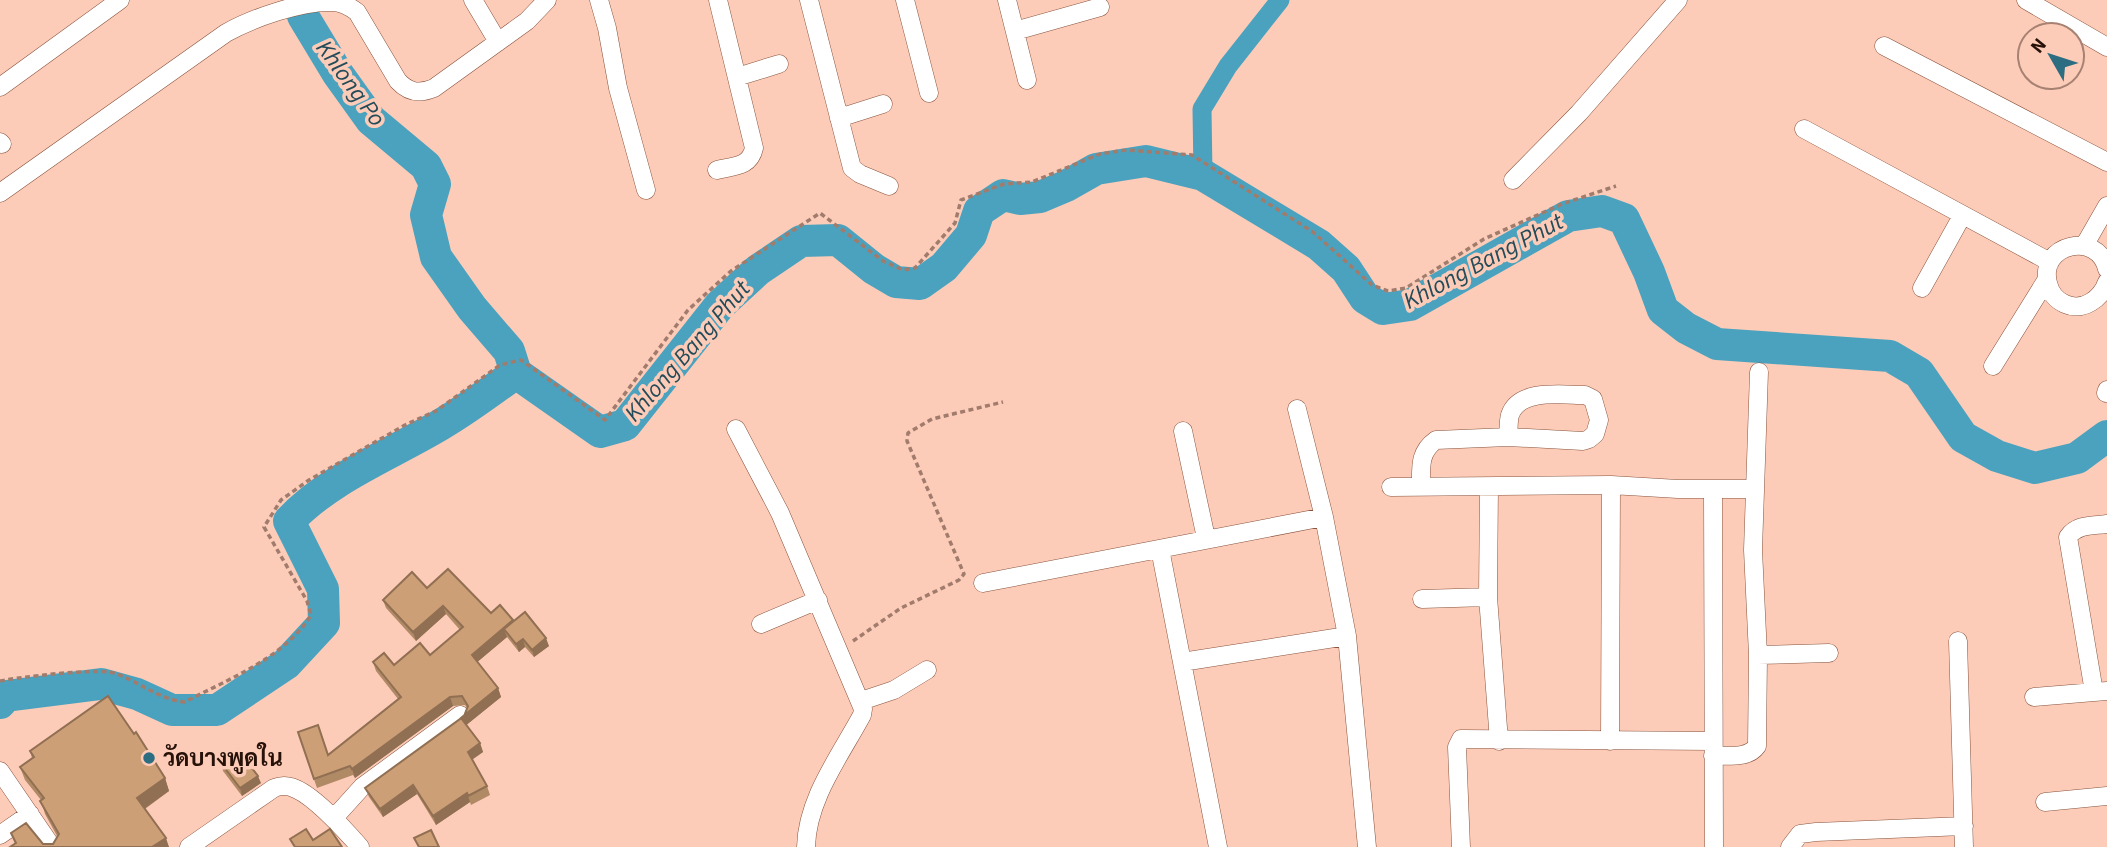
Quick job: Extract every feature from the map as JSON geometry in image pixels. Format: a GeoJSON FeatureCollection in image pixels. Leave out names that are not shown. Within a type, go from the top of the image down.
{"type":"FeatureCollection","features":[{"type":"Feature","properties":{"kind":"street"},"geometry":{"type":"LineString","coordinates":[[0,87],[120,0]]}},
{"type":"Feature","properties":{"kind":"street"},"geometry":{"type":"LineString","coordinates":[[473,0],[498,41]]}},
{"type":"Feature","properties":{"kind":"street"},"geometry":{"type":"LineString","coordinates":[[0,193],[226,33],[267,16],[305,6],[340,3],[357,12],[398,82],[405,89],[423,93],[434,89],[527,21],[547,0]]}},
{"type":"Feature","properties":{"kind":"street"},"geometry":{"type":"LineString","coordinates":[[599,0],[618,88],[646,190]]}},
{"type":"Feature","properties":{"kind":"street"},"geometry":{"type":"LineString","coordinates":[[717,170],[746,164],[754,148],[718,0]]}},
{"type":"Feature","properties":{"kind":"street"},"geometry":{"type":"LineString","coordinates":[[809,0],[852,168],[889,186]]}},
{"type":"Feature","properties":{"kind":"street"},"geometry":{"type":"LineString","coordinates":[[905,0],[929,93]]}},
{"type":"Feature","properties":{"kind":"street"},"geometry":{"type":"LineString","coordinates":[[1007,0],[1027,80]]}},
{"type":"Feature","properties":{"kind":"street"},"geometry":{"type":"LineString","coordinates":[[1513,180],[1579,113],[1678,0]]}},
{"type":"Feature","properties":{"kind":"street"},"geometry":{"type":"LineString","coordinates":[[2026,0],[2107,47]]}},
{"type":"Feature","properties":{"kind":"street"},"geometry":{"type":"LineString","coordinates":[[1015,31],[1100,7]]}},
{"type":"Feature","properties":{"kind":"street"},"geometry":{"type":"LineString","coordinates":[[1884,46],[2107,162]]}},
{"type":"Feature","properties":{"kind":"street"},"geometry":{"type":"LineString","coordinates":[[737,77],[779,64]]}},
{"type":"Feature","properties":{"kind":"street"},"geometry":{"type":"LineString","coordinates":[[838,118],[883,104]]}},
{"type":"Feature","properties":{"kind":"street"},"geometry":{"type":"LineString","coordinates":[[1804,129],[1962,216],[2048,271],[2056,297],[2064,304],[2075,306],[2094,301],[2107,284]]}},
{"type":"Feature","properties":{"kind":"street"},"geometry":{"type":"LineString","coordinates":[[2084,246],[2107,206]]}},
{"type":"Feature","properties":{"kind":"street"},"geometry":{"type":"LineString","coordinates":[[1922,289],[1962,216]]}},
{"type":"Feature","properties":{"kind":"street"},"geometry":{"type":"LineString","coordinates":[[1993,366],[2056,254],[2064,248],[2084,246],[2100,254],[2107,270]]}},
{"type":"Feature","properties":{"kind":"street"},"geometry":{"type":"LineString","coordinates":[[1461,847],[1458,743],[1461,740],[1610,741],[1713,748],[1746,754],[1753,752],[1757,746],[1758,655],[1753,489],[1759,372]]}},
{"type":"Feature","properties":{"kind":"street"},"geometry":{"type":"LineString","coordinates":[[1422,486],[1421,459],[1426,446],[1436,440],[1508,438],[1583,441],[1590,439],[1598,428],[1596,406],[1593,399],[1586,395],[1530,397],[1518,403],[1510,414],[1508,438]]}},
{"type":"Feature","properties":{"kind":"street"},"geometry":{"type":"LineString","coordinates":[[1297,409],[1324,517],[1347,636],[1367,847]]}},
{"type":"Feature","properties":{"kind":"street"},"geometry":{"type":"LineString","coordinates":[[736,429],[780,513],[861,701],[862,715],[811,813],[806,847]]}},
{"type":"Feature","properties":{"kind":"street"},"geometry":{"type":"LineString","coordinates":[[1183,431],[1206,538]]}},
{"type":"Feature","properties":{"kind":"street"},"geometry":{"type":"LineString","coordinates":[[1391,487],[1611,485],[1753,489]]}},
{"type":"Feature","properties":{"kind":"street"},"geometry":{"type":"LineString","coordinates":[[1610,741],[1611,485]]}},
{"type":"Feature","properties":{"kind":"street"},"geometry":{"type":"LineString","coordinates":[[1489,487],[1488,597],[1499,741]]}},
{"type":"Feature","properties":{"kind":"street"},"geometry":{"type":"LineString","coordinates":[[1713,489],[1714,847]]}},
{"type":"Feature","properties":{"kind":"street"},"geometry":{"type":"LineString","coordinates":[[982,583],[1324,517]]}},
{"type":"Feature","properties":{"kind":"street"},"geometry":{"type":"LineString","coordinates":[[2034,697],[2100,691],[2068,537],[2073,530],[2082,527],[2107,524]]}},
{"type":"Feature","properties":{"kind":"street"},"geometry":{"type":"LineString","coordinates":[[1160,549],[1218,847]]}},
{"type":"Feature","properties":{"kind":"street"},"geometry":{"type":"LineString","coordinates":[[1422,598],[1488,597]]}},
{"type":"Feature","properties":{"kind":"street"},"geometry":{"type":"LineString","coordinates":[[761,624],[818,600]]}},
{"type":"Feature","properties":{"kind":"street"},"geometry":{"type":"LineString","coordinates":[[1182,662],[1347,636]]}},
{"type":"Feature","properties":{"kind":"street"},"geometry":{"type":"LineString","coordinates":[[1958,641],[1964,847]]}},
{"type":"Feature","properties":{"kind":"street"},"geometry":{"type":"LineString","coordinates":[[1758,655],[1829,653]]}},
{"type":"Feature","properties":{"kind":"street"},"geometry":{"type":"LineString","coordinates":[[861,701],[894,690],[927,670]]}},
{"type":"Feature","properties":{"kind":"street"},"geometry":{"type":"LineString","coordinates":[[334,818],[362,787],[460,715]]}},
{"type":"Feature","properties":{"kind":"street"},"geometry":{"type":"LineString","coordinates":[[0,771],[52,847]]}},
{"type":"Feature","properties":{"kind":"street"},"geometry":{"type":"LineString","coordinates":[[189,847],[282,785],[292,787],[334,818],[360,847]]}},
{"type":"Feature","properties":{"kind":"street"},"geometry":{"type":"LineString","coordinates":[[2045,802],[2107,796]]}},
{"type":"Feature","properties":{"kind":"street"},"geometry":{"type":"LineString","coordinates":[[0,835],[30,814]]}},
{"type":"Feature","properties":{"kind":"street"},"geometry":{"type":"LineString","coordinates":[[1790,847],[1800,834],[1816,832],[1964,826]]}},
{"type":"Feature","properties":{"kind":"path"},"geometry":{"type":"LineString","coordinates":[[0,681],[23,676],[111,672],[141,684],[171,701],[185,702],[270,656],[302,629],[311,615],[307,601],[264,527],[281,500],[309,480],[436,411],[500,365],[521,360],[605,420],[688,310],[731,271],[820,213],[883,261],[903,270],[915,268],[955,223],[961,200],[1004,184],[1032,182],[1100,154],[1128,150],[1192,155],[1313,232],[1373,285],[1388,291],[1406,288],[1484,239],[1562,204],[1616,186]]}},
{"type":"Feature","properties":{"kind":"path"},"geometry":{"type":"LineString","coordinates":[[839,650],[901,608],[959,580],[964,574],[907,441],[908,433],[932,419],[1003,402]]}},
{"type":"Feature","properties":{"kind":"building"},"geometry":{"type":"Polygon","coordinates":[[[448,569],[491,613],[500,605],[513,620],[472,655],[498,688],[464,715],[468,706],[462,696],[450,697],[352,769],[350,766],[314,779],[298,732],[318,725],[328,755],[401,697],[373,662],[384,653],[394,665],[420,643],[430,655],[463,627],[443,606],[413,632],[383,600],[412,572],[427,588],[448,569]]]}},
{"type":"Feature","properties":{"kind":"building"},"geometry":{"type":"Polygon","coordinates":[[[525,612],[546,638],[532,650],[523,639],[516,644],[504,629],[525,612]]]}},
{"type":"Feature","properties":{"kind":"building"},"geometry":{"type":"Polygon","coordinates":[[[108,696],[134,734],[136,732],[165,778],[137,798],[166,838],[152,847],[10,847],[16,843],[11,833],[26,823],[43,844],[53,844],[59,834],[40,801],[44,798],[20,767],[34,757],[30,751],[108,696]]]}},
{"type":"Feature","properties":{"kind":"building"},"geometry":{"type":"Polygon","coordinates":[[[461,718],[480,743],[468,752],[487,786],[468,796],[467,793],[433,816],[413,785],[380,809],[365,788],[461,718]]]}},
{"type":"Feature","properties":{"kind":"building"},"geometry":{"type":"Polygon","coordinates":[[[238,750],[258,776],[240,788],[221,763],[238,750]]]}},
{"type":"Feature","properties":{"kind":"building"},"geometry":{"type":"Polygon","coordinates":[[[306,829],[313,840],[330,829],[342,847],[295,847],[290,839],[306,829]]]}},
{"type":"Feature","properties":{"kind":"building"},"geometry":{"type":"Polygon","coordinates":[[[431,830],[439,847],[419,847],[414,838],[431,830]]]}},
{"type":"Feature","properties":{"kind":"waterway","name":"Khlong Po"},"geometry":{"type":"LineString","coordinates":[[301,0],[303,16],[338,74],[371,120],[426,166],[435,184],[426,215],[436,257],[472,308],[509,351],[516,373]]}},
{"type":"Feature","properties":{"kind":"waterway"},"geometry":{"type":"LineString","coordinates":[[1203,175],[1202,109],[1228,66],[1280,0]]}},
{"type":"Feature","properties":{"kind":"waterway","name":"Khlong Bang Phut"},"geometry":{"type":"LineString","coordinates":[[0,703],[6,696],[101,684],[137,694],[172,710],[217,710],[286,664],[324,623],[323,589],[289,521],[342,479],[450,419],[516,373],[600,432],[625,425],[720,305],[758,270],[801,241],[838,240],[874,269],[896,282],[920,284],[944,267],[971,235],[979,211],[1003,195],[1020,199],[1040,197],[1096,169],[1146,161],[1203,175],[1319,245],[1346,269],[1365,298],[1383,309],[1410,305],[1568,216],[1602,211],[1624,219],[1649,272],[1663,310],[1686,328],[1717,344],[1890,356],[1919,373],[1963,437],[1997,456],[2035,468],[2077,458],[2107,436]]}},
{"type":"Feature","properties":{"kind":"place","name":"วัดบางพูดใน"},"geometry":{"type":"Point","coordinates":[149,758]}}]}
